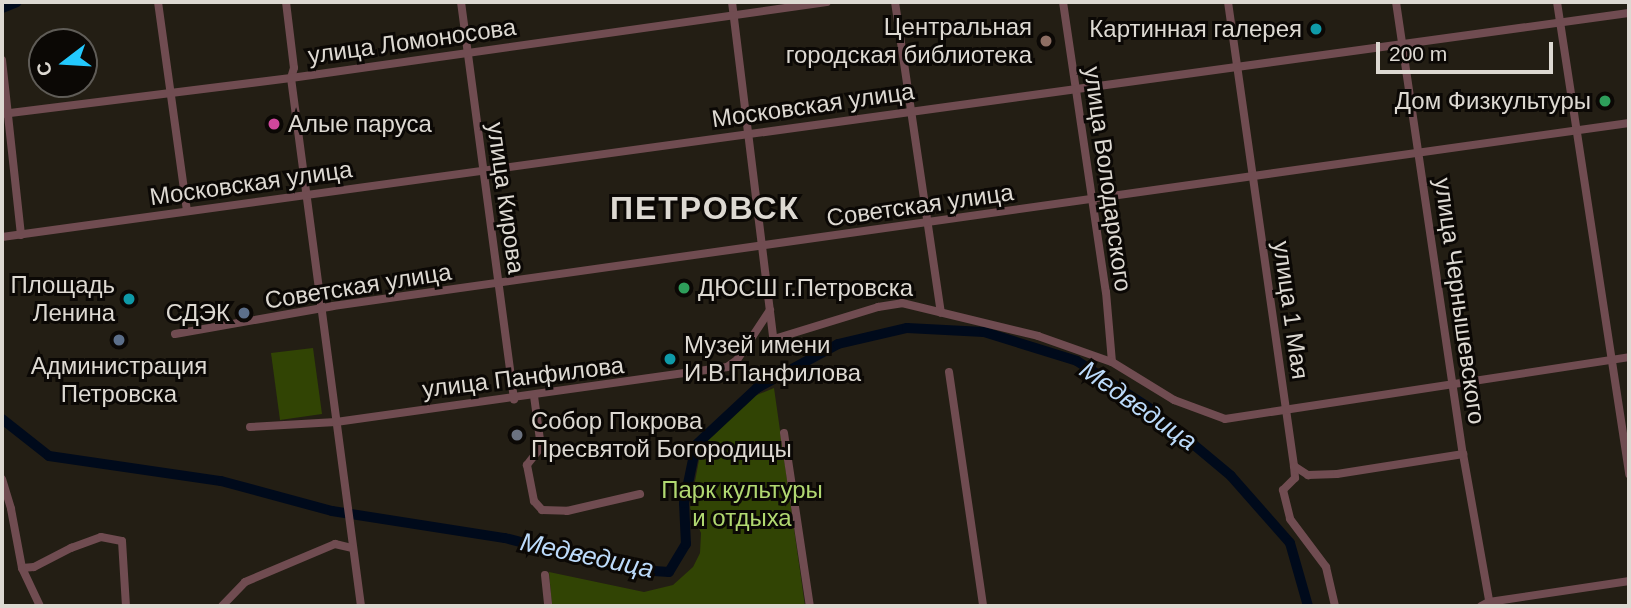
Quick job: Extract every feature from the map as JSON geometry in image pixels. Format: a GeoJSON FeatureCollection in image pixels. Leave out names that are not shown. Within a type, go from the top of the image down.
{"type":"FeatureCollection","features":[{"type":"Feature","properties":{"kind":"street"},"geometry":{"type":"LineString","coordinates":[[158,2],[187,211]]}},
{"type":"Feature","properties":{"kind":"street"},"geometry":{"type":"LineString","coordinates":[[286,2],[294,68],[292,78],[361,606]]}},
{"type":"Feature","properties":{"kind":"street","name":"улица Кирова"},"geometry":{"type":"LineString","coordinates":[[461,2],[514,399]]}},
{"type":"Feature","properties":{"kind":"street"},"geometry":{"type":"LineString","coordinates":[[732,2],[774,342],[878,307],[901,303],[1038,336],[1112,362],[1174,400],[1224,419],[1629,357]]}},
{"type":"Feature","properties":{"kind":"street","name":"улица Ломоносова"},"geometry":{"type":"LineString","coordinates":[[5,113],[292,78],[827,2]]}},
{"type":"Feature","properties":{"kind":"street"},"geometry":{"type":"LineString","coordinates":[[895,2],[941,313]]}},
{"type":"Feature","properties":{"kind":"street","name":"улица Володарского"},"geometry":{"type":"LineString","coordinates":[[1063,2],[1106,292],[1112,362]]}},
{"type":"Feature","properties":{"kind":"street","name":"улица 1 Мая"},"geometry":{"type":"LineString","coordinates":[[1228,2],[1294,466],[1295,478],[1283,490],[1290,519],[1326,567],[1335,606]]}},
{"type":"Feature","properties":{"kind":"street","name":"улица Чернышевского"},"geometry":{"type":"LineString","coordinates":[[1396,2],[1487,605]]}},
{"type":"Feature","properties":{"kind":"street"},"geometry":{"type":"LineString","coordinates":[[1557,2],[1614,359],[1629,475]]}},
{"type":"Feature","properties":{"kind":"street","name":"Московская улица"},"geometry":{"type":"LineString","coordinates":[[2,237],[1629,13]]}},
{"type":"Feature","properties":{"kind":"street"},"geometry":{"type":"LineString","coordinates":[[2,60],[5,113],[20,235]]}},
{"type":"Feature","properties":{"kind":"street","name":"Советская улица"},"geometry":{"type":"LineString","coordinates":[[175,334],[498,283],[1091,201],[1629,122]]}},
{"type":"Feature","properties":{"kind":"street","name":"улица Панфилова"},"geometry":{"type":"LineString","coordinates":[[250,428],[336,422],[727,367],[737,360],[770,310]]}},
{"type":"Feature","properties":{"kind":"street"},"geometry":{"type":"LineString","coordinates":[[949,372],[983,606]]}},
{"type":"Feature","properties":{"kind":"street"},"geometry":{"type":"LineString","coordinates":[[534,396],[541,447],[527,465],[527,473],[534,501],[542,510],[566,511],[640,494]]}},
{"type":"Feature","properties":{"kind":"street"},"geometry":{"type":"LineString","coordinates":[[784,433],[810,606]]}},
{"type":"Feature","properties":{"kind":"street"},"geometry":{"type":"LineString","coordinates":[[1294,466],[1308,475],[1336,474],[1464,454]]}},
{"type":"Feature","properties":{"kind":"street"},"geometry":{"type":"LineString","coordinates":[[2,480],[11,509],[22,568],[40,606]]}},
{"type":"Feature","properties":{"kind":"street"},"geometry":{"type":"LineString","coordinates":[[22,568],[34,567],[101,537],[122,541],[126,606]]}},
{"type":"Feature","properties":{"kind":"street"},"geometry":{"type":"LineString","coordinates":[[222,606],[245,582],[335,544],[353,547]]}},
{"type":"Feature","properties":{"kind":"street"},"geometry":{"type":"LineString","coordinates":[[545,575],[548,606]]}},
{"type":"Feature","properties":{"kind":"street"},"geometry":{"type":"LineString","coordinates":[[1487,605],[1629,581]]}},
{"type":"Feature","properties":{"kind":"green space"},"geometry":{"type":"Polygon","coordinates":[[[313,348],[322,414],[280,420],[271,353],[313,348]]]}},
{"type":"Feature","properties":{"kind":"green space","name":"Парк культуры и отдыха"},"geometry":{"type":"Polygon","coordinates":[[[774,388],[805,606],[552,606],[549,572],[644,592],[673,585],[693,567],[700,553],[701,533],[690,508],[702,444],[752,397],[774,388]]]}},
{"type":"Feature","properties":{"kind":"waterway","name":"Медведица"},"geometry":{"type":"LineString","coordinates":[[2,8],[17,2]]}},
{"type":"Feature","properties":{"kind":"waterway","name":"Медведица"},"geometry":{"type":"LineString","coordinates":[[2,419],[49,456],[221,481],[332,511],[505,538],[625,569],[669,572],[686,544],[684,503],[696,445],[757,388],[838,344],[907,328],[984,332],[1077,361],[1151,409],[1231,476],[1290,543],[1308,606]]}},
{"type":"Feature","properties":{"kind":"place","name":"Картинная галерея"},"geometry":{"type":"Point","coordinates":[1316,29]}},
{"type":"Feature","properties":{"kind":"place","name":"Центральная городская библиотека"},"geometry":{"type":"Point","coordinates":[1046,41]}},
{"type":"Feature","properties":{"kind":"place","name":"Дом Физкультуры"},"geometry":{"type":"Point","coordinates":[1605,101]}},
{"type":"Feature","properties":{"kind":"place","name":"Алые паруса"},"geometry":{"type":"Point","coordinates":[274,124]}},
{"type":"Feature","properties":{"kind":"place","name":"ДЮСШ г.Петровска"},"geometry":{"type":"Point","coordinates":[684,288]}},
{"type":"Feature","properties":{"kind":"place","name":"Площадь Ленина"},"geometry":{"type":"Point","coordinates":[129,299]}},
{"type":"Feature","properties":{"kind":"place","name":"СДЭК"},"geometry":{"type":"Point","coordinates":[244,313]}},
{"type":"Feature","properties":{"kind":"place","name":"Администрация Петровска"},"geometry":{"type":"Point","coordinates":[119,340]}},
{"type":"Feature","properties":{"kind":"place","name":"Музей имени И.В.Панфилова"},"geometry":{"type":"Point","coordinates":[670,359]}},
{"type":"Feature","properties":{"kind":"place","name":"Собор Покрова Пресвятой Богородицы"},"geometry":{"type":"Point","coordinates":[517,435]}},
{"type":"Feature","properties":{"kind":"district","name":"ПЕТРОВСК"},"geometry":{"type":"Point","coordinates":[705,208]}}]}
